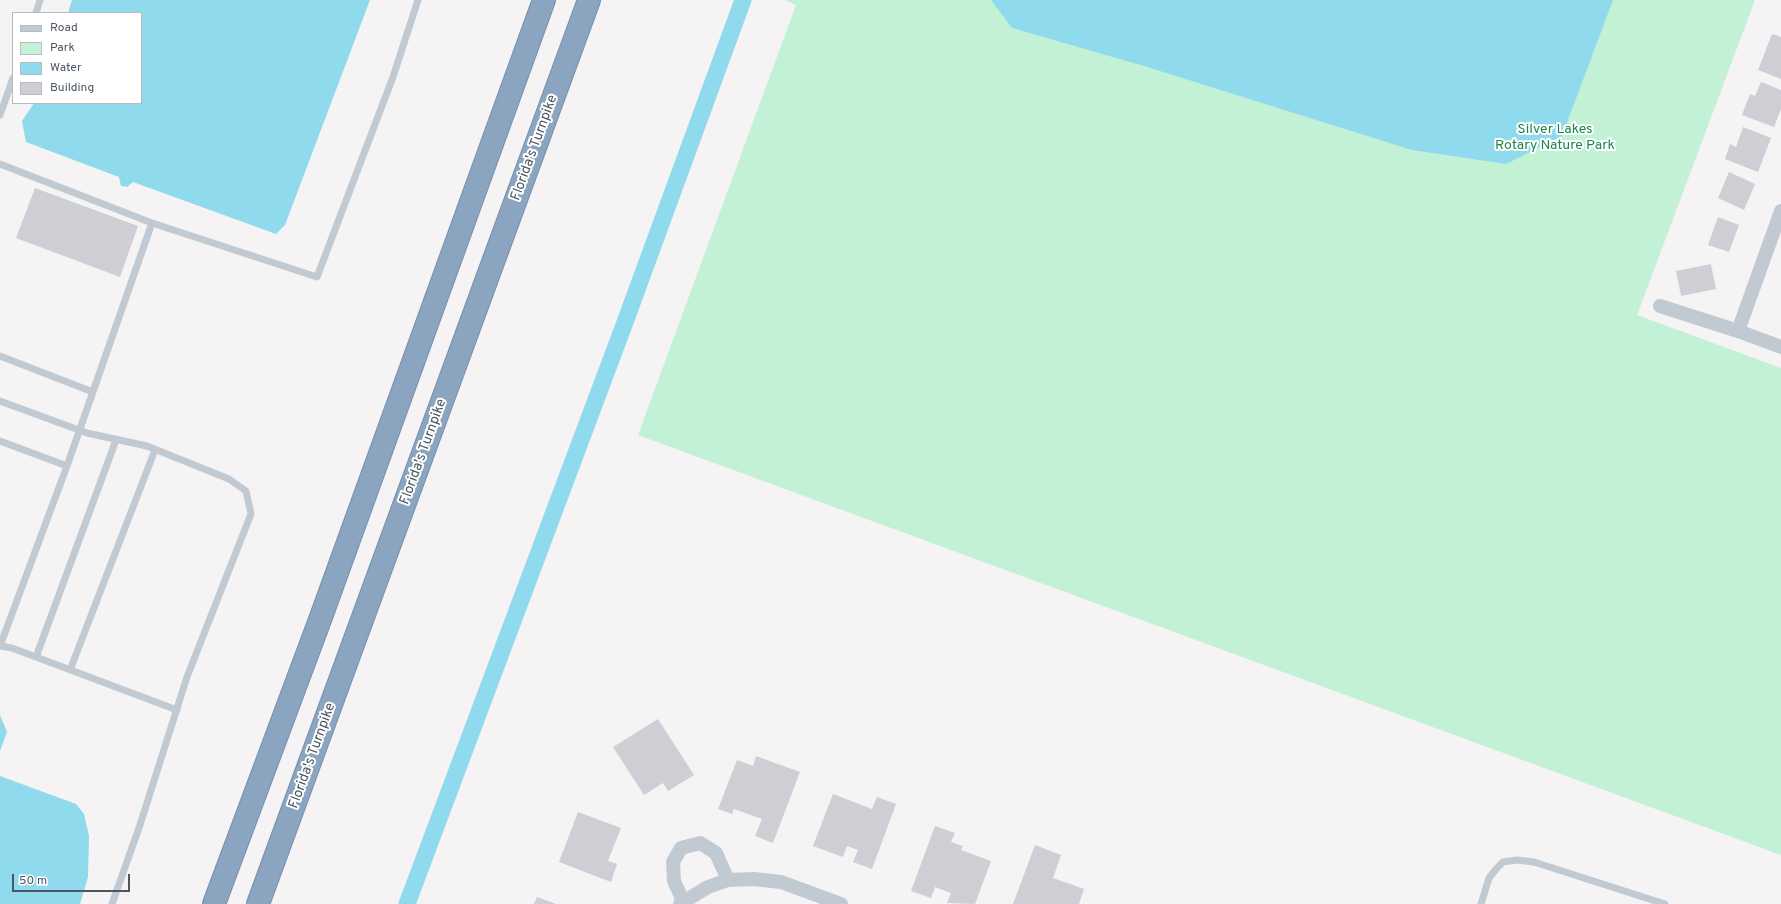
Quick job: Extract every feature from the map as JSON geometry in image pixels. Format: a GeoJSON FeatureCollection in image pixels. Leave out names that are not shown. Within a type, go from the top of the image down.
{"type":"FeatureCollection","features":[{"type":"Feature","properties":{"kind":"highway"},"geometry":{"type":"LineString","coordinates":[[214,904],[318,624],[544,0]]}},
{"type":"Feature","properties":{"kind":"highway","name":"Florida's Turnpike"},"geometry":{"type":"LineString","coordinates":[[258,904],[589,0]]}},
{"type":"Feature","properties":{"kind":"street"},"geometry":{"type":"LineString","coordinates":[[1738,331],[1781,211]]}},
{"type":"Feature","properties":{"kind":"street"},"geometry":{"type":"LineString","coordinates":[[1660,306],[1738,331],[1781,347]]}},
{"type":"Feature","properties":{"kind":"street"},"geometry":{"type":"LineString","coordinates":[[728,880],[716,853],[700,843],[681,848],[673,862],[674,881],[682,903],[708,887],[728,880],[754,878],[781,882],[841,904]]}},
{"type":"Feature","properties":{"kind":"lane"},"geometry":{"type":"LineString","coordinates":[[36,12],[40,0]]}},
{"type":"Feature","properties":{"kind":"lane"},"geometry":{"type":"LineString","coordinates":[[0,164],[152,223],[317,276],[393,77],[418,0]]}},
{"type":"Feature","properties":{"kind":"lane"},"geometry":{"type":"LineString","coordinates":[[0,113],[12,81]]}},
{"type":"Feature","properties":{"kind":"lane"},"geometry":{"type":"LineString","coordinates":[[152,223],[67,466],[0,646],[12,648],[176,710]]}},
{"type":"Feature","properties":{"kind":"lane"},"geometry":{"type":"LineString","coordinates":[[0,356],[93,392]]}},
{"type":"Feature","properties":{"kind":"lane"},"geometry":{"type":"LineString","coordinates":[[0,401],[79,430],[155,450],[229,479],[246,491],[251,514],[187,677],[140,825],[112,904]]}},
{"type":"Feature","properties":{"kind":"lane"},"geometry":{"type":"LineString","coordinates":[[36,657],[116,440]]}},
{"type":"Feature","properties":{"kind":"lane"},"geometry":{"type":"LineString","coordinates":[[0,441],[67,466]]}},
{"type":"Feature","properties":{"kind":"lane"},"geometry":{"type":"LineString","coordinates":[[70,670],[155,450]]}},
{"type":"Feature","properties":{"kind":"lane"},"geometry":{"type":"LineString","coordinates":[[1481,904],[1489,878],[1497,868],[1503,862],[1517,860],[1534,862],[1665,904]]}},
{"type":"Feature","properties":{"kind":"green space","name":"Silver Lakes Rotary Nature Park"},"geometry":{"type":"Polygon","coordinates":[[[785,0],[1755,0],[1637,315],[1781,368],[1781,855],[638,435],[796,5],[785,0]]]}},
{"type":"Feature","properties":{"kind":"water"},"geometry":{"type":"Polygon","coordinates":[[[72,0],[370,0],[285,225],[276,234],[133,182],[127,187],[121,186],[119,177],[26,142],[22,121],[33,104],[142,104],[142,12],[68,12],[72,0]]]}},
{"type":"Feature","properties":{"kind":"water"},"geometry":{"type":"Polygon","coordinates":[[[991,0],[1613,0],[1562,136],[1506,164],[1412,150],[1144,66],[1012,28],[991,0]]]}},
{"type":"Feature","properties":{"kind":"water"},"geometry":{"type":"Polygon","coordinates":[[[0,715],[7,732],[0,751],[0,715]]]}},
{"type":"Feature","properties":{"kind":"water"},"geometry":{"type":"Polygon","coordinates":[[[0,776],[76,804],[84,814],[89,836],[88,877],[80,904],[0,904],[0,776]]]}},
{"type":"Feature","properties":{"kind":"building"},"geometry":{"type":"Polygon","coordinates":[[[1772,34],[1781,37],[1781,79],[1758,70],[1772,34]]]}},
{"type":"Feature","properties":{"kind":"building"},"geometry":{"type":"Polygon","coordinates":[[[1761,82],[1781,90],[1781,109],[1774,127],[1742,115],[1750,94],[1755,96],[1761,82]]]}},
{"type":"Feature","properties":{"kind":"building"},"geometry":{"type":"Polygon","coordinates":[[[1743,127],[1771,138],[1758,172],[1725,159],[1730,144],[1736,147],[1743,127]]]}},
{"type":"Feature","properties":{"kind":"building"},"geometry":{"type":"Polygon","coordinates":[[[1729,172],[1755,184],[1744,210],[1718,198],[1729,172]]]}},
{"type":"Feature","properties":{"kind":"building"},"geometry":{"type":"Polygon","coordinates":[[[35,188],[138,226],[120,277],[16,238],[35,188]]]}},
{"type":"Feature","properties":{"kind":"building"},"geometry":{"type":"Polygon","coordinates":[[[1718,217],[1739,225],[1729,252],[1708,245],[1718,217]]]}},
{"type":"Feature","properties":{"kind":"building"},"geometry":{"type":"Polygon","coordinates":[[[1711,264],[1716,289],[1681,296],[1676,271],[1711,264]]]}},
{"type":"Feature","properties":{"kind":"building"},"geometry":{"type":"Polygon","coordinates":[[[658,719],[694,775],[668,791],[663,783],[644,795],[613,747],[658,719]]]}},
{"type":"Feature","properties":{"kind":"building"},"geometry":{"type":"Polygon","coordinates":[[[756,756],[800,772],[773,843],[755,836],[762,819],[734,809],[732,814],[718,809],[737,760],[753,766],[756,756]]]}},
{"type":"Feature","properties":{"kind":"building"},"geometry":{"type":"Polygon","coordinates":[[[833,794],[872,809],[877,797],[896,804],[872,869],[853,862],[858,850],[847,846],[843,857],[813,846],[833,794]]]}},
{"type":"Feature","properties":{"kind":"building"},"geometry":{"type":"Polygon","coordinates":[[[578,812],[621,828],[608,861],[617,864],[611,882],[559,862],[578,812]]]}},
{"type":"Feature","properties":{"kind":"building"},"geometry":{"type":"Polygon","coordinates":[[[935,826],[955,833],[951,842],[963,846],[961,850],[991,861],[975,904],[947,903],[951,893],[935,887],[931,898],[911,891],[935,826]]]}},
{"type":"Feature","properties":{"kind":"building"},"geometry":{"type":"Polygon","coordinates":[[[1035,845],[1061,855],[1053,878],[1084,889],[1079,904],[1013,904],[1035,845]]]}},
{"type":"Feature","properties":{"kind":"building"},"geometry":{"type":"Polygon","coordinates":[[[537,897],[556,904],[534,904],[537,897]]]}},
{"type":"Feature","properties":{"kind":"waterway"},"geometry":{"type":"LineString","coordinates":[[407,904],[624,325],[743,0]]}}]}
